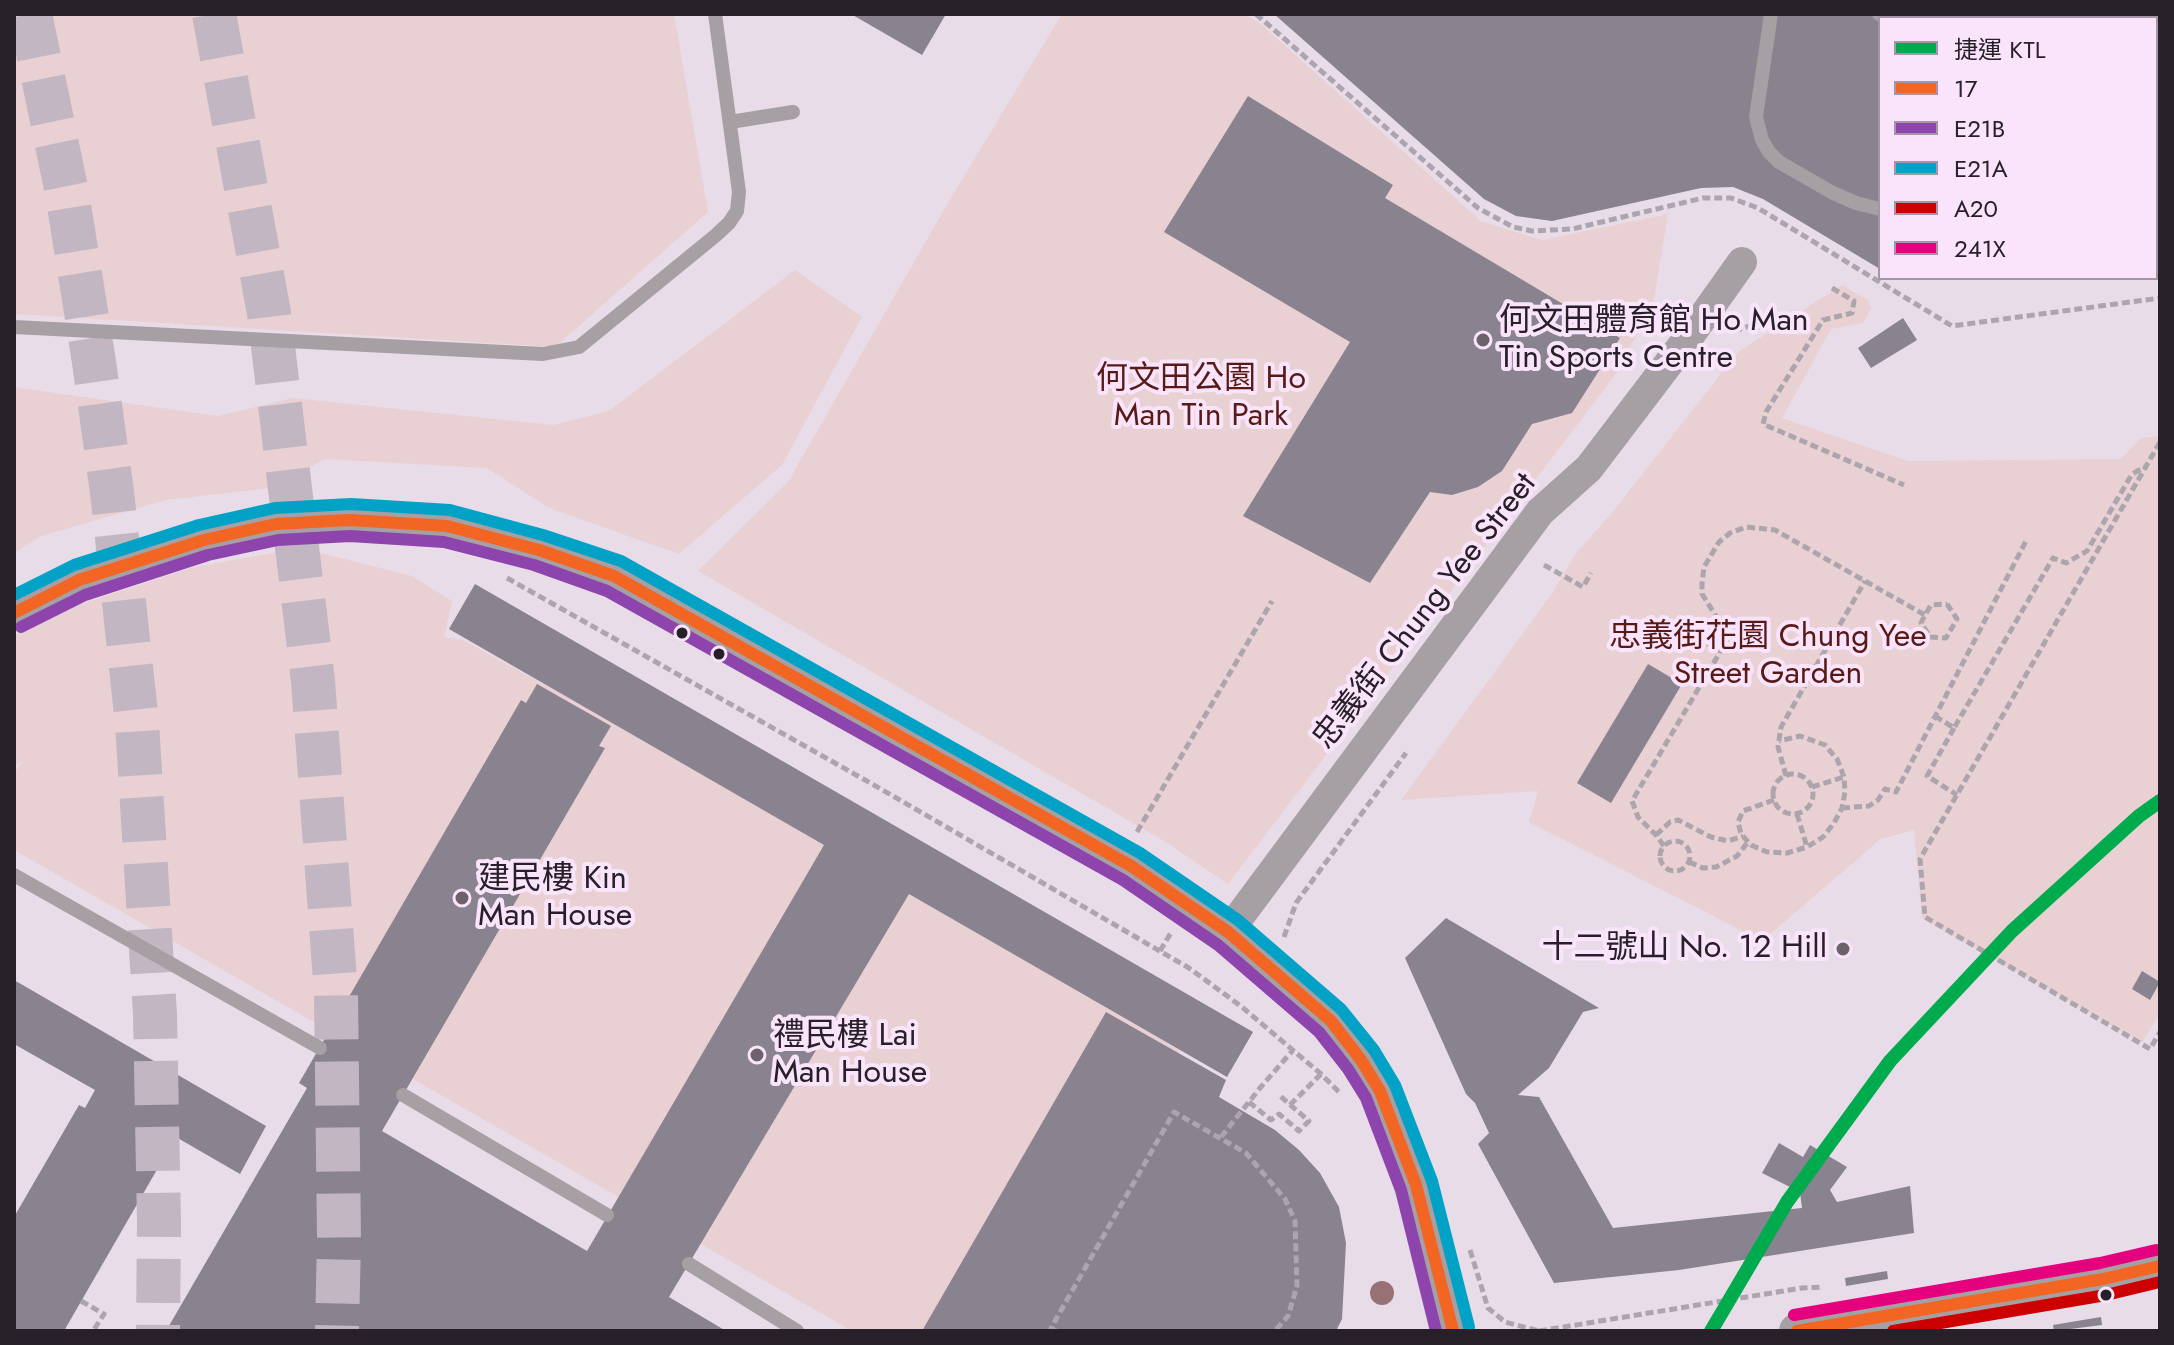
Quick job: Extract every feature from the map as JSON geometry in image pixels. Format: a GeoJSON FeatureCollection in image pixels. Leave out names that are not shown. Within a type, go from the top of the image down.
{"type":"FeatureCollection","features":[{"type":"Feature","properties":{"kind":"street","name":"忠義街 Chung Yee Street"},"geometry":{"type":"LineString","coordinates":[[1228,932],[1540,512],[1589,468],[1742,262]]}},
{"type":"Feature","properties":{"kind":"street"},"geometry":{"type":"LineString","coordinates":[[14,613],[79,580],[140,559],[204,540],[276,524],[350,520],[447,526],[539,550],[614,576],[1131,866],[1228,932],[1331,1021],[1380,1091],[1416,1185],[1453,1331]]}},
{"type":"Feature","properties":{"kind":"street"},"geometry":{"type":"LineString","coordinates":[[1797,1331],[2103,1279],[2160,1266]]}},
{"type":"Feature","properties":{"kind":"lane"},"geometry":{"type":"LineString","coordinates":[[14,327],[528,353],[564,352],[579,347],[729,223],[737,211],[739,192],[715,14]]}},
{"type":"Feature","properties":{"kind":"lane"},"geometry":{"type":"LineString","coordinates":[[1771,14],[1756,117],[1762,140],[1779,162],[1833,193],[1878,208]]}},
{"type":"Feature","properties":{"kind":"lane"},"geometry":{"type":"LineString","coordinates":[[730,122],[793,112]]}},
{"type":"Feature","properties":{"kind":"lane"},"geometry":{"type":"LineString","coordinates":[[14,875],[320,1048]]}},
{"type":"Feature","properties":{"kind":"lane"},"geometry":{"type":"LineString","coordinates":[[403,1095],[607,1215]]}},
{"type":"Feature","properties":{"kind":"lane"},"geometry":{"type":"LineString","coordinates":[[689,1264],[797,1331]]}},
{"type":"Feature","properties":{"kind":"path"},"geometry":{"type":"LineString","coordinates":[[1256,14],[1478,208],[1513,227],[1553,232],[1703,198],[1731,198],[1758,208],[1952,326],[2160,298]]}},
{"type":"Feature","properties":{"kind":"path"},"geometry":{"type":"LineString","coordinates":[[1832,288],[1854,301],[1852,313],[1823,320],[1766,412],[1763,424],[1904,485]]}},
{"type":"Feature","properties":{"kind":"path"},"geometry":{"type":"LineString","coordinates":[[1727,334],[1753,325],[1763,328]]}},
{"type":"Feature","properties":{"kind":"path"},"geometry":{"type":"LineString","coordinates":[[2160,442],[1920,859],[1925,917],[2150,1049],[2160,1032]]}},
{"type":"Feature","properties":{"kind":"path"},"geometry":{"type":"LineString","coordinates":[[1957,795],[1927,776],[1954,728],[2053,558],[2066,563],[2087,551],[2132,474],[2145,467]]}},
{"type":"Feature","properties":{"kind":"path"},"geometry":{"type":"LineString","coordinates":[[1664,846],[1638,817],[1632,801],[1635,791],[1726,642],[1726,636],[1702,594],[1704,567],[1719,542],[1730,533],[1746,527],[1775,530],[1925,615]]}},
{"type":"Feature","properties":{"kind":"path"},"geometry":{"type":"LineString","coordinates":[[1842,808],[1869,806],[1878,800],[1885,789],[1896,792],[2026,541]]}},
{"type":"Feature","properties":{"kind":"path"},"geometry":{"type":"LineString","coordinates":[[1535,577],[1552,553]]}},
{"type":"Feature","properties":{"kind":"path"},"geometry":{"type":"LineString","coordinates":[[1544,565],[1583,587],[1591,573]]}},
{"type":"Feature","properties":{"kind":"path"},"geometry":{"type":"LineString","coordinates":[[497,573],[1189,968],[1321,1074],[1290,1105]]}},
{"type":"Feature","properties":{"kind":"path"},"geometry":{"type":"LineString","coordinates":[[1786,776],[1779,741],[1781,727],[1865,581]]}},
{"type":"Feature","properties":{"kind":"path"},"geometry":{"type":"LineString","coordinates":[[1132,840],[1272,601]]}},
{"type":"Feature","properties":{"kind":"path"},"geometry":{"type":"LineString","coordinates":[[1947,604],[1957,619],[1946,638],[1930,637],[1921,623],[1925,615],[1931,605],[1947,604]]}},
{"type":"Feature","properties":{"kind":"path"},"geometry":{"type":"LineString","coordinates":[[1667,619],[1720,651]]}},
{"type":"Feature","properties":{"kind":"path"},"geometry":{"type":"LineString","coordinates":[[1935,716],[1954,728]]}},
{"type":"Feature","properties":{"kind":"path"},"geometry":{"type":"LineString","coordinates":[[1774,800],[1743,811],[1738,822],[1748,842],[1767,852],[1787,853],[1807,847],[1823,837],[1842,808],[1844,777],[1837,759],[1825,745],[1800,736],[1779,741]]}},
{"type":"Feature","properties":{"kind":"path"},"geometry":{"type":"LineString","coordinates":[[1284,948],[1296,903],[1406,753]]}},
{"type":"Feature","properties":{"kind":"path"},"geometry":{"type":"LineString","coordinates":[[1786,776],[1802,776],[1812,787],[1810,804],[1797,814],[1781,811],[1774,800],[1775,787],[1786,776]]}},
{"type":"Feature","properties":{"kind":"path"},"geometry":{"type":"LineString","coordinates":[[1812,787],[1844,777]]}},
{"type":"Feature","properties":{"kind":"path"},"geometry":{"type":"LineString","coordinates":[[1797,814],[1807,847]]}},
{"type":"Feature","properties":{"kind":"path"},"geometry":{"type":"LineString","coordinates":[[1656,835],[1670,822],[1678,820],[1711,837],[1728,841],[1743,836]]}},
{"type":"Feature","properties":{"kind":"path"},"geometry":{"type":"LineString","coordinates":[[1672,841],[1682,842],[1691,854],[1689,862],[1681,871],[1667,869],[1660,860],[1664,846],[1672,841]]}},
{"type":"Feature","properties":{"kind":"path"},"geometry":{"type":"LineString","coordinates":[[1689,862],[1703,868],[1716,867],[1737,856],[1748,842]]}},
{"type":"Feature","properties":{"kind":"path"},"geometry":{"type":"LineString","coordinates":[[1221,1137],[1293,1050]]}},
{"type":"Feature","properties":{"kind":"path"},"geometry":{"type":"LineString","coordinates":[[1249,1102],[1271,1120],[1279,1114],[1299,1131],[1309,1121],[1280,1096]]}},
{"type":"Feature","properties":{"kind":"path"},"geometry":{"type":"LineString","coordinates":[[1056,1331],[1051,1328],[1174,1112],[1246,1153],[1285,1199],[1295,1221],[1297,1286],[1288,1316],[1275,1331]]}},
{"type":"Feature","properties":{"kind":"path"},"geometry":{"type":"LineString","coordinates":[[1466,1238],[1488,1308],[1505,1322],[1539,1331],[1802,1288],[1831,1287]]}},
{"type":"Feature","properties":{"kind":"path"},"geometry":{"type":"LineString","coordinates":[[81,1301],[104,1314],[93,1331]]}},
{"type":"Feature","properties":{"kind":"green space"},"geometry":{"type":"Polygon","coordinates":[[[14,14],[674,14],[708,212],[555,347],[14,314],[14,14]]]}},
{"type":"Feature","properties":{"kind":"green space","name":"何文田公園 Ho Man Tin Park"},"geometry":{"type":"Polygon","coordinates":[[[1062,14],[1245,14],[1263,26],[1481,221],[1542,240],[1668,214],[1653,305],[1615,375],[1228,884],[1164,841],[698,571],[788,482],[945,208],[1062,14]]]}},
{"type":"Feature","properties":{"kind":"green space"},"geometry":{"type":"Polygon","coordinates":[[[795,270],[862,317],[782,465],[679,554],[549,508],[487,468],[325,459],[271,488],[166,500],[41,536],[14,553],[14,387],[218,416],[293,398],[553,425],[609,411],[795,270]]]}},
{"type":"Feature","properties":{"kind":"green space","name":"忠義街花園 Chung Yee Street Garden"},"geometry":{"type":"Polygon","coordinates":[[[1842,285],[1868,300],[1871,309],[1863,323],[1831,329],[1782,418],[1908,461],[2121,459],[2141,438],[2160,436],[2160,1013],[2142,1043],[1922,918],[1914,830],[1881,839],[1762,941],[1529,822],[1538,791],[1401,800],[1553,592],[1576,553],[1611,514],[1738,352],[1842,285]]]}},
{"type":"Feature","properties":{"kind":"green space"},"geometry":{"type":"Polygon","coordinates":[[[301,548],[412,576],[452,601],[444,637],[463,640],[1187,1038],[1021,1331],[852,1331],[14,850],[14,773],[23,761],[14,765],[14,637],[39,618],[194,567],[301,548]]]}},
{"type":"Feature","properties":{"kind":"building"},"geometry":{"type":"Polygon","coordinates":[[[851,14],[946,14],[922,55],[851,14]]]}},
{"type":"Feature","properties":{"kind":"building"},"geometry":{"type":"Polygon","coordinates":[[[1274,14],[1987,16],[1878,16],[1878,268],[1763,199],[1733,187],[1701,188],[1552,221],[1516,216],[1484,199],[1274,14]]]}},
{"type":"Feature","properties":{"kind":"building","name":"何文田體育館 Ho Man Tin Sports Centre"},"geometry":{"type":"Polygon","coordinates":[[[1248,96],[1393,185],[1385,198],[1620,338],[1572,413],[1532,424],[1502,471],[1478,487],[1452,495],[1430,492],[1370,583],[1243,516],[1350,342],[1164,232],[1248,96]]]}},
{"type":"Feature","properties":{"kind":"building"},"geometry":{"type":"Polygon","coordinates":[[[2158,106],[2160,107],[2158,174],[2158,106]]]}},
{"type":"Feature","properties":{"kind":"building"},"geometry":{"type":"Polygon","coordinates":[[[1903,318],[1917,340],[1871,368],[1858,348],[1903,318]]]}},
{"type":"Feature","properties":{"kind":"building"},"geometry":{"type":"Polygon","coordinates":[[[475,584],[1253,1032],[1227,1077],[909,894],[669,1297],[726,1331],[166,1331],[307,1088],[299,1083],[521,700],[526,703],[537,684],[611,726],[599,746],[605,748],[382,1131],[587,1251],[824,845],[449,629],[475,584]]]}},
{"type":"Feature","properties":{"kind":"building"},"geometry":{"type":"Polygon","coordinates":[[[1648,664],[1682,684],[1611,803],[1577,783],[1648,664]]]}},
{"type":"Feature","properties":{"kind":"building"},"geometry":{"type":"Polygon","coordinates":[[[1446,918],[1599,1008],[1583,1012],[1549,1068],[1518,1095],[1539,1097],[1613,1228],[1802,1208],[1800,1192],[1762,1173],[1779,1143],[1803,1157],[1810,1145],[1847,1167],[1830,1190],[1837,1202],[1910,1186],[1914,1233],[1679,1270],[1554,1283],[1478,1144],[1489,1133],[1475,1103],[1466,1094],[1405,958],[1446,918]]]}},
{"type":"Feature","properties":{"kind":"building"},"geometry":{"type":"Polygon","coordinates":[[[2142,971],[2160,982],[2150,1000],[2132,989],[2142,971]]]}},
{"type":"Feature","properties":{"kind":"building"},"geometry":{"type":"Polygon","coordinates":[[[14,980],[266,1126],[240,1174],[169,1133],[159,1151],[166,1154],[64,1331],[14,1331],[14,1217],[79,1105],[85,1108],[95,1090],[14,1044],[14,980]]]}},
{"type":"Feature","properties":{"kind":"building"},"geometry":{"type":"Polygon","coordinates":[[[1106,1012],[1226,1080],[1219,1097],[1275,1130],[1320,1173],[1339,1207],[1346,1243],[1342,1319],[1336,1331],[922,1331],[1106,1012]]]}},
{"type":"Feature","properties":{"kind":"building"},"geometry":{"type":"Polygon","coordinates":[[[1887,1271],[1888,1279],[1846,1286],[1845,1278],[1887,1271]]]}},
{"type":"Feature","properties":{"kind":"building"},"geometry":{"type":"Polygon","coordinates":[[[2101,1317],[2102,1325],[2054,1331],[2053,1325],[2101,1317]]]}},
{"type":"Feature","properties":{"kind":"tunnel"},"geometry":{"type":"LineString","coordinates":[[30,14],[67,193],[94,362],[112,492],[137,723],[155,1014],[158,1331]]}},
{"type":"Feature","properties":{"kind":"tunnel"},"geometry":{"type":"LineString","coordinates":[[214,14],[269,313],[313,681],[336,994],[337,1331]]}},
{"type":"Feature","properties":{"kind":"metro line","name":"KTL"},"geometry":{"type":"LineString","coordinates":[[1711,1331],[1787,1202],[1890,1061],[2012,931],[2139,816],[2160,801]]}},
{"type":"Feature","properties":{"kind":"transit line","name":"E21A"},"geometry":{"type":"LineString","coordinates":[[14,595],[74,565],[199,525],[275,508],[351,504],[450,510],[543,535],[621,561],[1140,853],[1238,920],[1341,1009],[1374,1050],[1395,1085],[1432,1181],[1469,1327]]}},
{"type":"Feature","properties":{"kind":"transit line","name":"17"},"geometry":{"type":"LineString","coordinates":[[14,613],[79,580],[204,540],[276,524],[350,520],[447,526],[539,550],[614,576],[1131,866],[1228,932],[1331,1021],[1380,1091],[1416,1185],[1453,1331]]}},
{"type":"Feature","properties":{"kind":"transit line","name":"E21B"},"geometry":{"type":"LineString","coordinates":[[21,627],[85,595],[208,555],[278,540],[350,536],[444,542],[534,565],[607,591],[1123,880],[1218,945],[1319,1032],[1366,1098],[1401,1190],[1436,1331]]}},
{"type":"Feature","properties":{"kind":"transit line","name":"241X"},"geometry":{"type":"LineString","coordinates":[[1794,1315],[2100,1263],[2156,1250]]}},
{"type":"Feature","properties":{"kind":"transit line","name":"17"},"geometry":{"type":"LineString","coordinates":[[1797,1331],[2103,1279],[2160,1266]]}},
{"type":"Feature","properties":{"kind":"transit line","name":"A20"},"geometry":{"type":"LineString","coordinates":[[1893,1331],[2106,1295],[2160,1282]]}},
{"type":"Feature","properties":{"kind":"place","name":"何文田體育館 Ho Man Tin Sports Centre"},"geometry":{"type":"Point","coordinates":[1483,340]}},
{"type":"Feature","properties":{"kind":"place","name":"建民樓 Kin Man House"},"geometry":{"type":"Point","coordinates":[462,898]}},
{"type":"Feature","properties":{"kind":"place","name":"十二號山 No. 12 Hill"},"geometry":{"type":"Point","coordinates":[1843,949]}},
{"type":"Feature","properties":{"kind":"place","name":"禮民樓 Lai Man House"},"geometry":{"type":"Point","coordinates":[757,1055]}}]}
